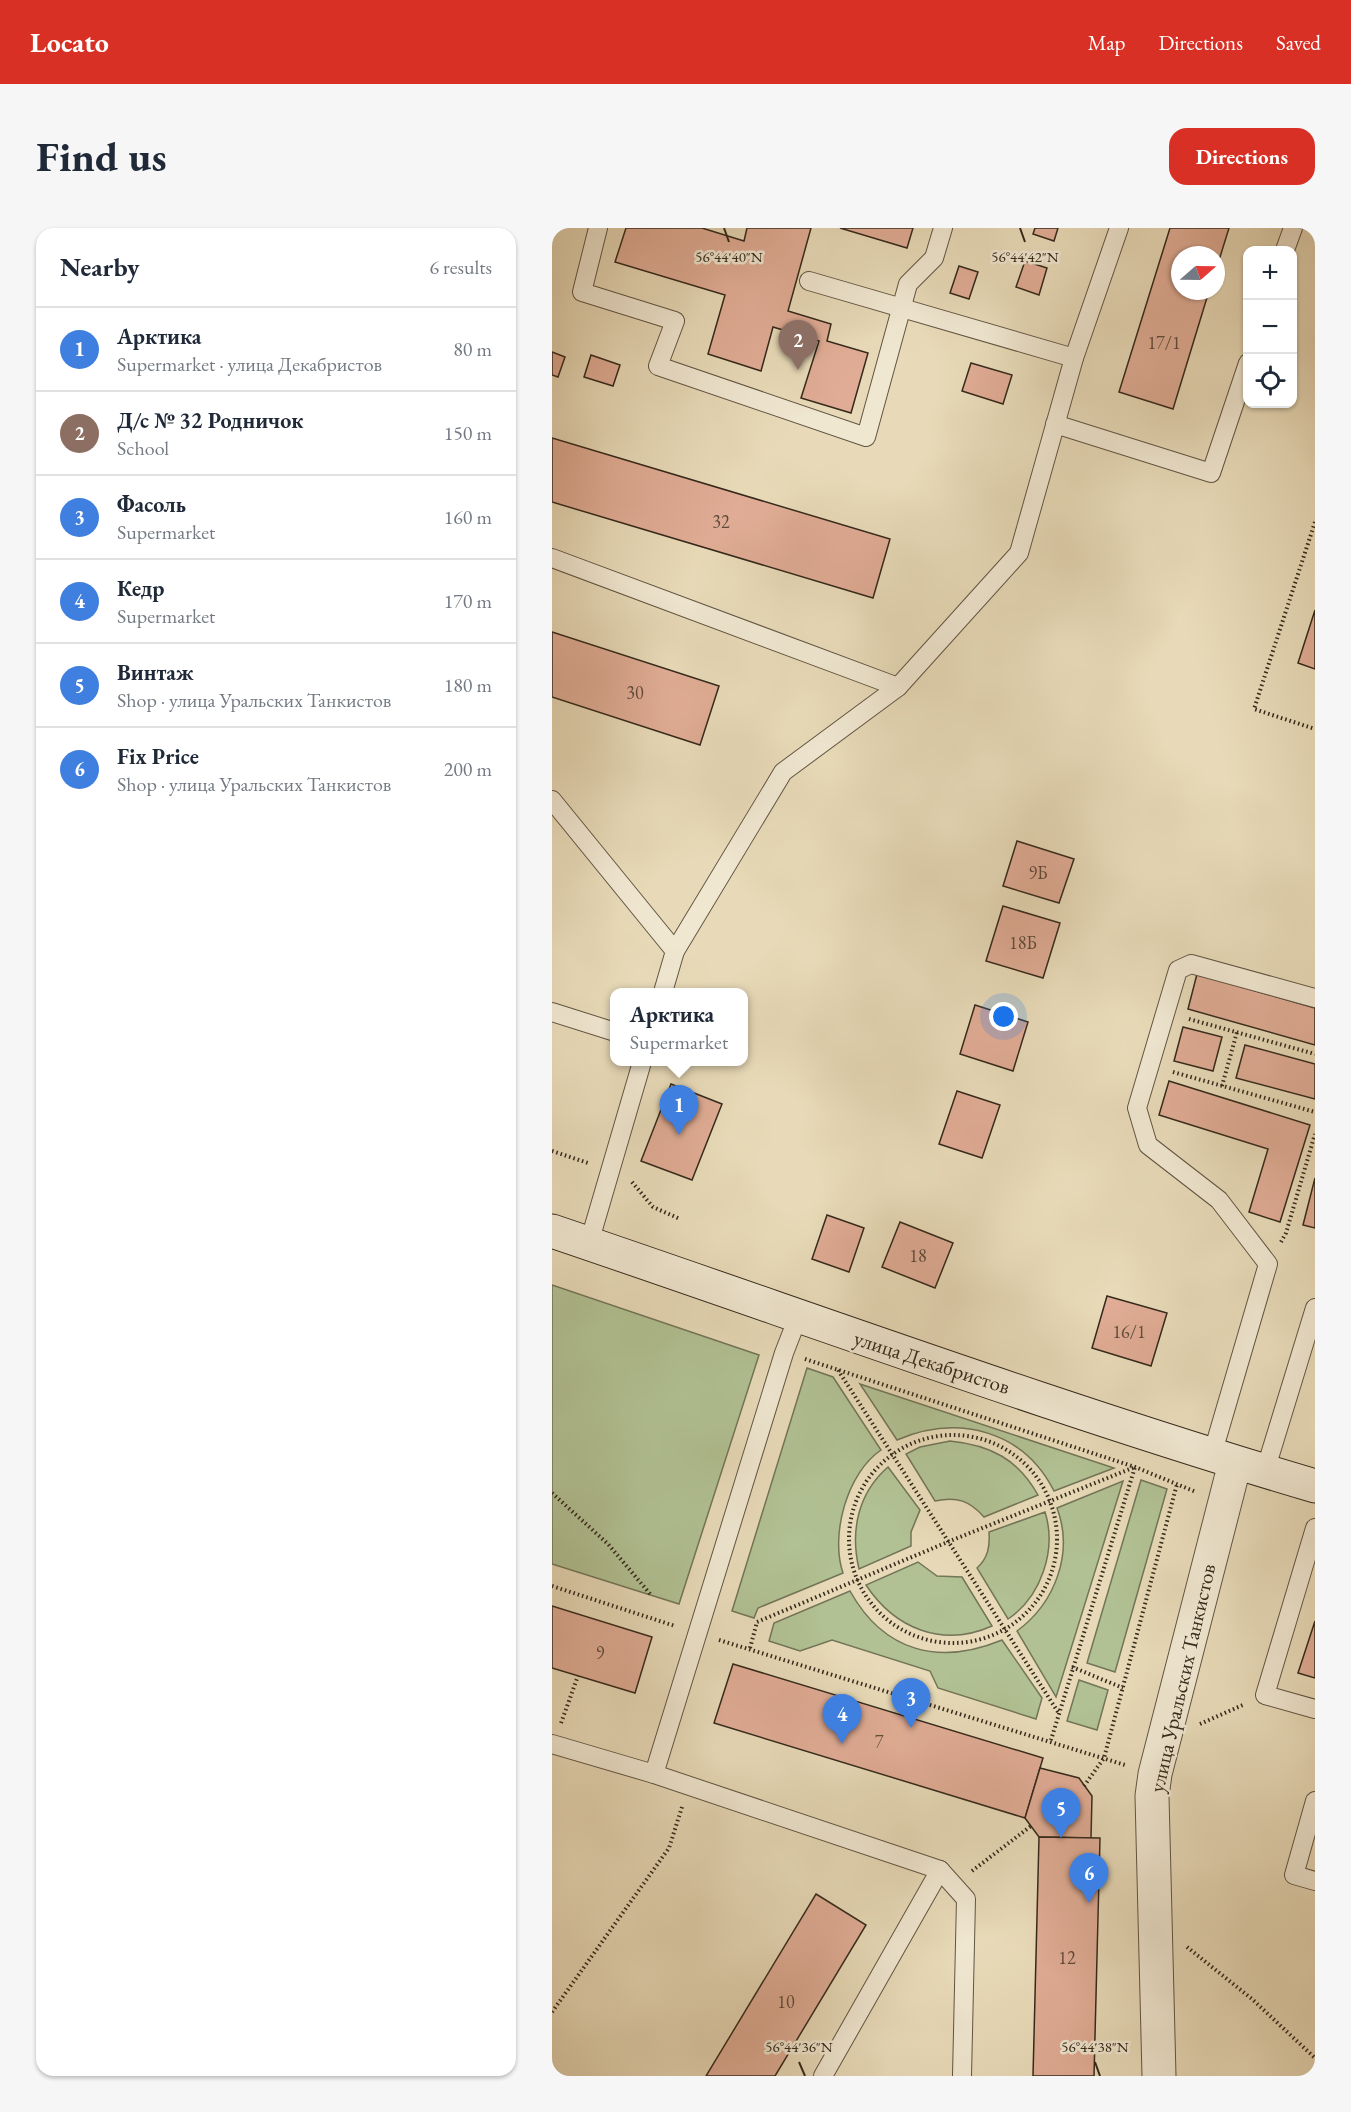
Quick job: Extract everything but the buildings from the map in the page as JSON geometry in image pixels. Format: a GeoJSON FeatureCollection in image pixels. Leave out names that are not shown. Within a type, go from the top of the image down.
{"type":"FeatureCollection","features":[{"type":"Feature","properties":{"kind":"street","name":"улица Декабристов"},"geometry":{"type":"LineString","coordinates":[[552,1231],[798,1317],[1237,1463],[1315,1486]]}},
{"type":"Feature","properties":{"kind":"street","name":"улица Уральских Танкистов"},"geometry":{"type":"LineString","coordinates":[[1159,2076],[1152,1796],[1158,1759],[1224,1502],[1237,1463]]}},
{"type":"Feature","properties":{"kind":"lane"},"geometry":{"type":"LineString","coordinates":[[598,228],[582,292],[675,321],[658,366],[866,438],[908,284],[934,258],[943,228]]}},
{"type":"Feature","properties":{"kind":"lane"},"geometry":{"type":"LineString","coordinates":[[664,988],[675,951],[783,772],[898,687],[1019,553],[1074,358],[1119,228]]}},
{"type":"Feature","properties":{"kind":"lane"},"geometry":{"type":"LineString","coordinates":[[1286,246],[1293,228]]}},
{"type":"Feature","properties":{"kind":"lane"},"geometry":{"type":"LineString","coordinates":[[809,281],[1074,358]]}},
{"type":"Feature","properties":{"kind":"lane"},"geometry":{"type":"LineString","coordinates":[[1055,424],[1211,473],[1243,378]]}},
{"type":"Feature","properties":{"kind":"lane"},"geometry":{"type":"LineString","coordinates":[[552,558],[898,687]]}},
{"type":"Feature","properties":{"kind":"lane"},"geometry":{"type":"LineString","coordinates":[[552,800],[675,951]]}},
{"type":"Feature","properties":{"kind":"lane"},"geometry":{"type":"LineString","coordinates":[[1237,1463],[1268,1264],[1219,1200],[1148,1145],[1137,1108],[1178,970],[1191,964],[1315,999]]}},
{"type":"Feature","properties":{"kind":"lane"},"geometry":{"type":"LineString","coordinates":[[552,1012],[610,1030]]}},
{"type":"Feature","properties":{"kind":"lane"},"geometry":{"type":"LineString","coordinates":[[589,1243],[641,1066]]}},
{"type":"Feature","properties":{"kind":"lane"},"geometry":{"type":"LineString","coordinates":[[1237,1463],[1315,1308]]}},
{"type":"Feature","properties":{"kind":"lane"},"geometry":{"type":"LineString","coordinates":[[654,1774],[784,1353],[798,1317]]}},
{"type":"Feature","properties":{"kind":"lane"},"geometry":{"type":"LineString","coordinates":[[1315,1528],[1265,1695],[1315,1709]]}},
{"type":"Feature","properties":{"kind":"lane"},"geometry":{"type":"LineString","coordinates":[[553,1745],[654,1774],[940,1870],[955,1884],[966,1899],[962,2076]]}},
{"type":"Feature","properties":{"kind":"lane"},"geometry":{"type":"LineString","coordinates":[[1315,1801],[1294,1875],[1315,1881]]}},
{"type":"Feature","properties":{"kind":"lane"},"geometry":{"type":"LineString","coordinates":[[823,2076],[940,1870]]}},
{"type":"Feature","properties":{"kind":"path"},"geometry":{"type":"LineString","coordinates":[[1315,522],[1254,709],[1315,729]]}},
{"type":"Feature","properties":{"kind":"path"},"geometry":{"type":"LineString","coordinates":[[1166,1012],[1315,1054]]}},
{"type":"Feature","properties":{"kind":"path"},"geometry":{"type":"LineString","coordinates":[[1222,1086],[1237,1032]]}},
{"type":"Feature","properties":{"kind":"path"},"geometry":{"type":"LineString","coordinates":[[1150,1065],[1315,1112]]}},
{"type":"Feature","properties":{"kind":"path"},"geometry":{"type":"LineString","coordinates":[[1268,1264],[1286,1233],[1315,1134]]}},
{"type":"Feature","properties":{"kind":"path"},"geometry":{"type":"LineString","coordinates":[[784,1353],[1135,1467],[1224,1502]]}},
{"type":"Feature","properties":{"kind":"path"},"geometry":{"type":"LineString","coordinates":[[838,1370],[950,1540],[1058,1712]]}},
{"type":"Feature","properties":{"kind":"path"},"geometry":{"type":"LineString","coordinates":[[961,1435],[986,1440],[1008,1451],[1028,1467],[1049,1501],[1057,1542],[1051,1574],[1040,1596],[1030,1609],[1006,1629],[967,1642],[943,1643],[919,1638],[885,1618],[868,1600],[857,1580],[849,1548],[853,1508],[868,1479],[892,1454],[912,1443],[936,1436],[961,1435]]}},
{"type":"Feature","properties":{"kind":"path"},"geometry":{"type":"LineString","coordinates":[[750,1648],[757,1622],[950,1540],[1135,1467]]}},
{"type":"Feature","properties":{"kind":"path"},"geometry":{"type":"LineString","coordinates":[[1051,1740],[1135,1467]]}},
{"type":"Feature","properties":{"kind":"path"},"geometry":{"type":"LineString","coordinates":[[1084,1786],[1104,1758],[1177,1484]]}},
{"type":"Feature","properties":{"kind":"path"},"geometry":{"type":"LineString","coordinates":[[552,1493],[608,1544],[651,1595]]}},
{"type":"Feature","properties":{"kind":"path"},"geometry":{"type":"LineString","coordinates":[[552,1586],[698,1634],[1104,1758],[1158,1759],[1265,1695]]}},
{"type":"Feature","properties":{"kind":"path"},"geometry":{"type":"LineString","coordinates":[[1072,1667],[1124,1688]]}},
{"type":"Feature","properties":{"kind":"path"},"geometry":{"type":"LineString","coordinates":[[553,1745],[578,1676]]}},
{"type":"Feature","properties":{"kind":"path"},"geometry":{"type":"LineString","coordinates":[[552,2012],[669,1848],[689,1787]]}},
{"type":"Feature","properties":{"kind":"path"},"geometry":{"type":"LineString","coordinates":[[955,1884],[1031,1826]]}},
{"type":"Feature","properties":{"kind":"path"},"geometry":{"type":"LineString","coordinates":[[1156,1922],[1252,1999],[1315,2058]]}},
{"type":"Feature","properties":{"kind":"green space"},"geometry":{"type":"Polygon","coordinates":[[[552,1285],[759,1355],[679,1604],[552,1564],[552,1285]]]}},
{"type":"Feature","properties":{"kind":"green space"},"geometry":{"type":"Polygon","coordinates":[[[807,1368],[833,1377],[881,1450],[869,1460],[859,1474],[844,1506],[839,1541],[843,1573],[758,1608],[754,1618],[732,1611],[807,1368]]]}},
{"type":"Feature","properties":{"kind":"green space"},"geometry":{"type":"Polygon","coordinates":[[[860,1384],[1114,1468],[1054,1491],[1041,1470],[1025,1454],[1007,1441],[987,1433],[943,1428],[920,1432],[897,1440],[860,1384]]]}},
{"type":"Feature","properties":{"kind":"green space"},"geometry":{"type":"Polygon","coordinates":[[[950,1441],[978,1446],[1001,1456],[1021,1472],[1038,1495],[984,1517],[974,1507],[962,1501],[950,1499],[935,1501],[906,1454],[920,1447],[950,1441]]]}},
{"type":"Feature","properties":{"kind":"green space"},"geometry":{"type":"Polygon","coordinates":[[[888,1467],[920,1510],[911,1532],[911,1546],[859,1569],[856,1555],[856,1527],[859,1514],[870,1489],[888,1467]]]}},
{"type":"Feature","properties":{"kind":"green space"},"geometry":{"type":"Polygon","coordinates":[[[1141,1480],[1167,1489],[1115,1672],[1087,1663],[1141,1480]]]}},
{"type":"Feature","properties":{"kind":"green space"},"geometry":{"type":"Polygon","coordinates":[[[1123,1481],[1056,1697],[1017,1631],[1042,1606],[1058,1576],[1063,1542],[1062,1525],[1057,1508],[1123,1481]]]}},
{"type":"Feature","properties":{"kind":"green space"},"geometry":{"type":"Polygon","coordinates":[[[1045,1512],[1049,1542],[1043,1572],[1029,1598],[1020,1610],[1008,1619],[977,1568],[988,1552],[989,1532],[1045,1512]]]}},
{"type":"Feature","properties":{"kind":"green space"},"geometry":{"type":"Polygon","coordinates":[[[918,1562],[937,1576],[962,1577],[992,1626],[956,1635],[922,1630],[891,1613],[866,1585],[918,1562]]]}},
{"type":"Feature","properties":{"kind":"green space"},"geometry":{"type":"Polygon","coordinates":[[[850,1591],[864,1612],[879,1628],[896,1640],[915,1648],[935,1652],[956,1652],[979,1648],[1002,1640],[1042,1698],[1036,1719],[938,1688],[930,1671],[832,1640],[800,1651],[769,1641],[774,1623],[850,1591]]]}},
{"type":"Feature","properties":{"kind":"green space"},"geometry":{"type":"Polygon","coordinates":[[[1079,1680],[1108,1690],[1097,1730],[1067,1721],[1079,1680]]]}},
{"type":"Feature","properties":{"kind":"place","name":"Д/с № 32 Родничок"},"geometry":{"type":"Point","coordinates":[798,370]}},
{"type":"Feature","properties":{"kind":"place","name":"Арктика"},"geometry":{"type":"Point","coordinates":[679,1135]}},
{"type":"Feature","properties":{"kind":"place","name":"Фасоль"},"geometry":{"type":"Point","coordinates":[911,1728]}},
{"type":"Feature","properties":{"kind":"place","name":"Кедр"},"geometry":{"type":"Point","coordinates":[842,1744]}},
{"type":"Feature","properties":{"kind":"place","name":"Винтаж"},"geometry":{"type":"Point","coordinates":[1061,1838]}},
{"type":"Feature","properties":{"kind":"place","name":"Fix Price"},"geometry":{"type":"Point","coordinates":[1089,1903]}}]}
